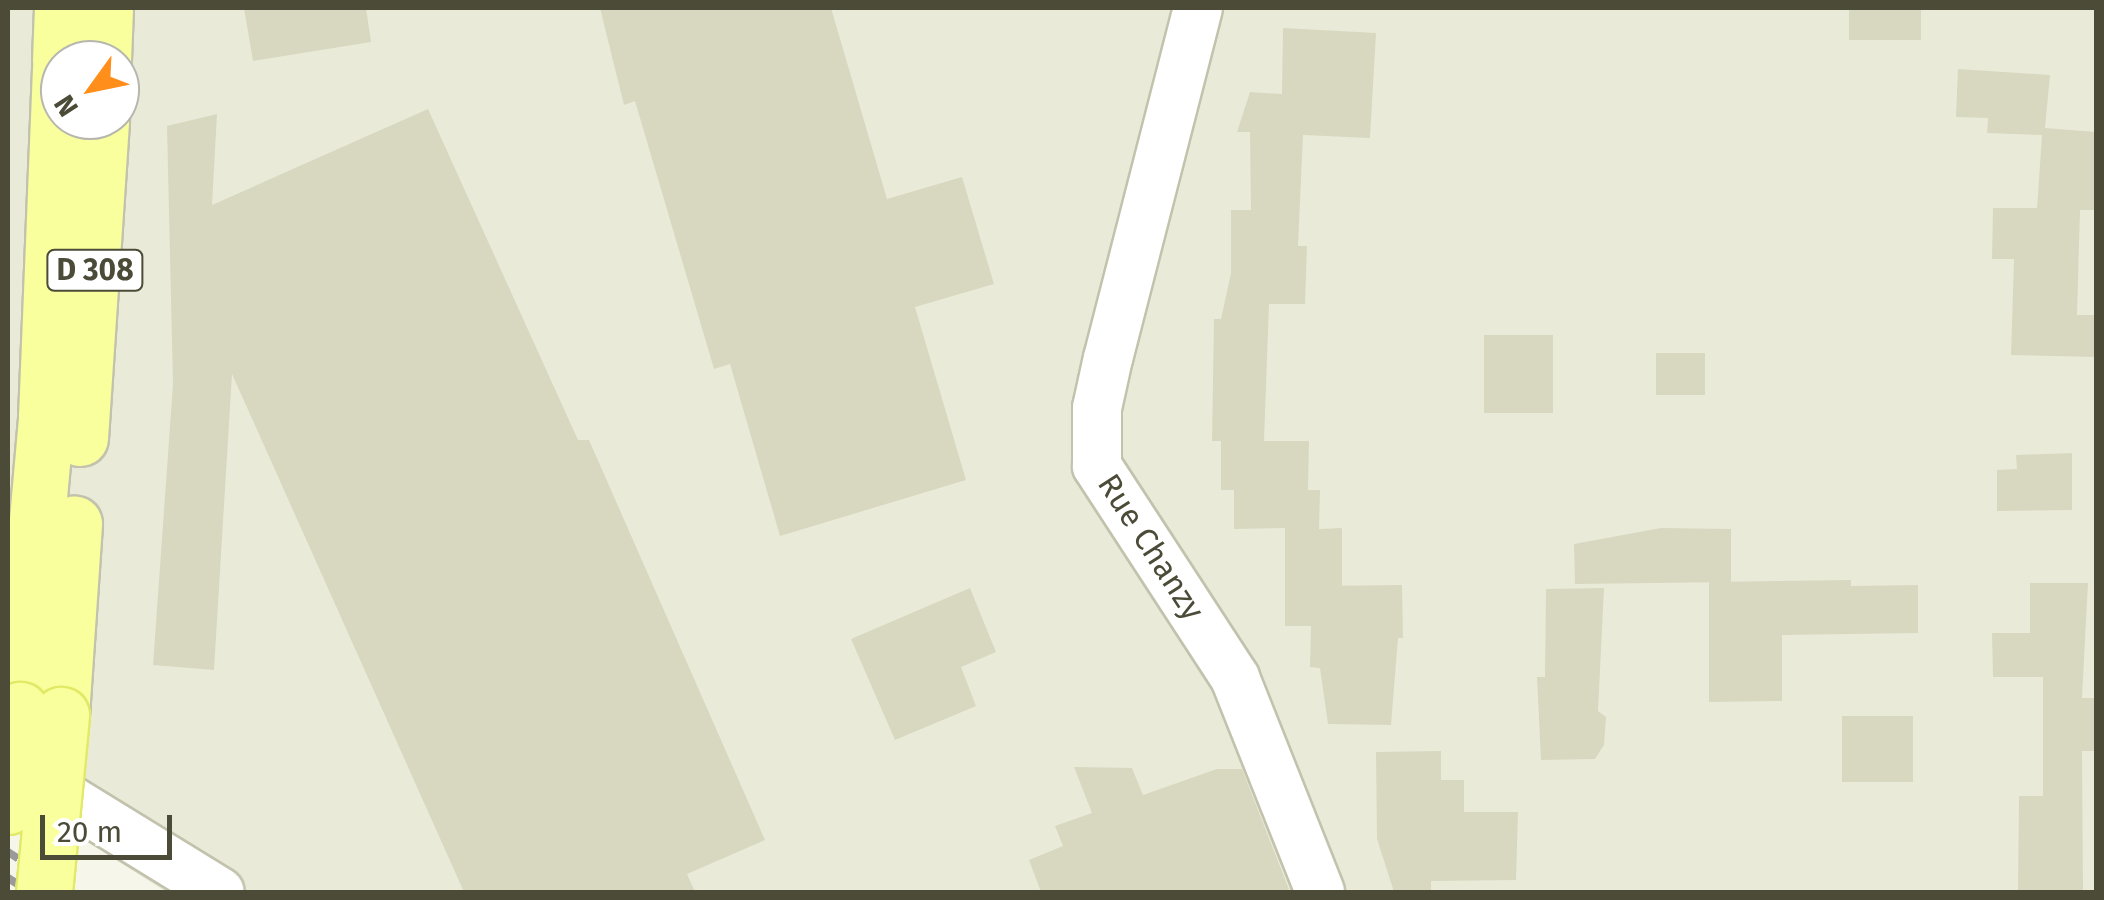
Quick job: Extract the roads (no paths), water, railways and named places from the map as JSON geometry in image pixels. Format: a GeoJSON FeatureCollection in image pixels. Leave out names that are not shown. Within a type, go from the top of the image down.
{"type":"FeatureCollection","features":[{"type":"Feature","properties":{"kind":"main road"},"geometry":{"type":"LineString","coordinates":[[61,40],[62,8]]}},
{"type":"Feature","properties":{"kind":"main road"},"geometry":{"type":"LineString","coordinates":[[104,40],[105,8]]}},
{"type":"Feature","properties":{"kind":"main road","name":"D 308"},"geometry":{"type":"LineString","coordinates":[[44,892],[29,729],[57,140]]}},
{"type":"Feature","properties":{"kind":"main road","name":"D 308"},"geometry":{"type":"LineString","coordinates":[[8,806],[29,729],[82,419],[100,140]]}},
{"type":"Feature","properties":{"kind":"street","name":"Rue Chanzy"},"geometry":{"type":"LineString","coordinates":[[1198,8],[1108,358],[1097,408],[1097,466],[1235,678],[1320,892]]}},
{"type":"Feature","properties":{"kind":"street"},"geometry":{"type":"LineString","coordinates":[[29,729],[220,892]]}},
{"type":"Feature","properties":{"kind":"railway"},"geometry":{"type":"LineString","coordinates":[[8,852],[70,892]]}},
{"type":"Feature","properties":{"kind":"railway"},"geometry":{"type":"LineString","coordinates":[[8,878],[30,892]]}}]}
